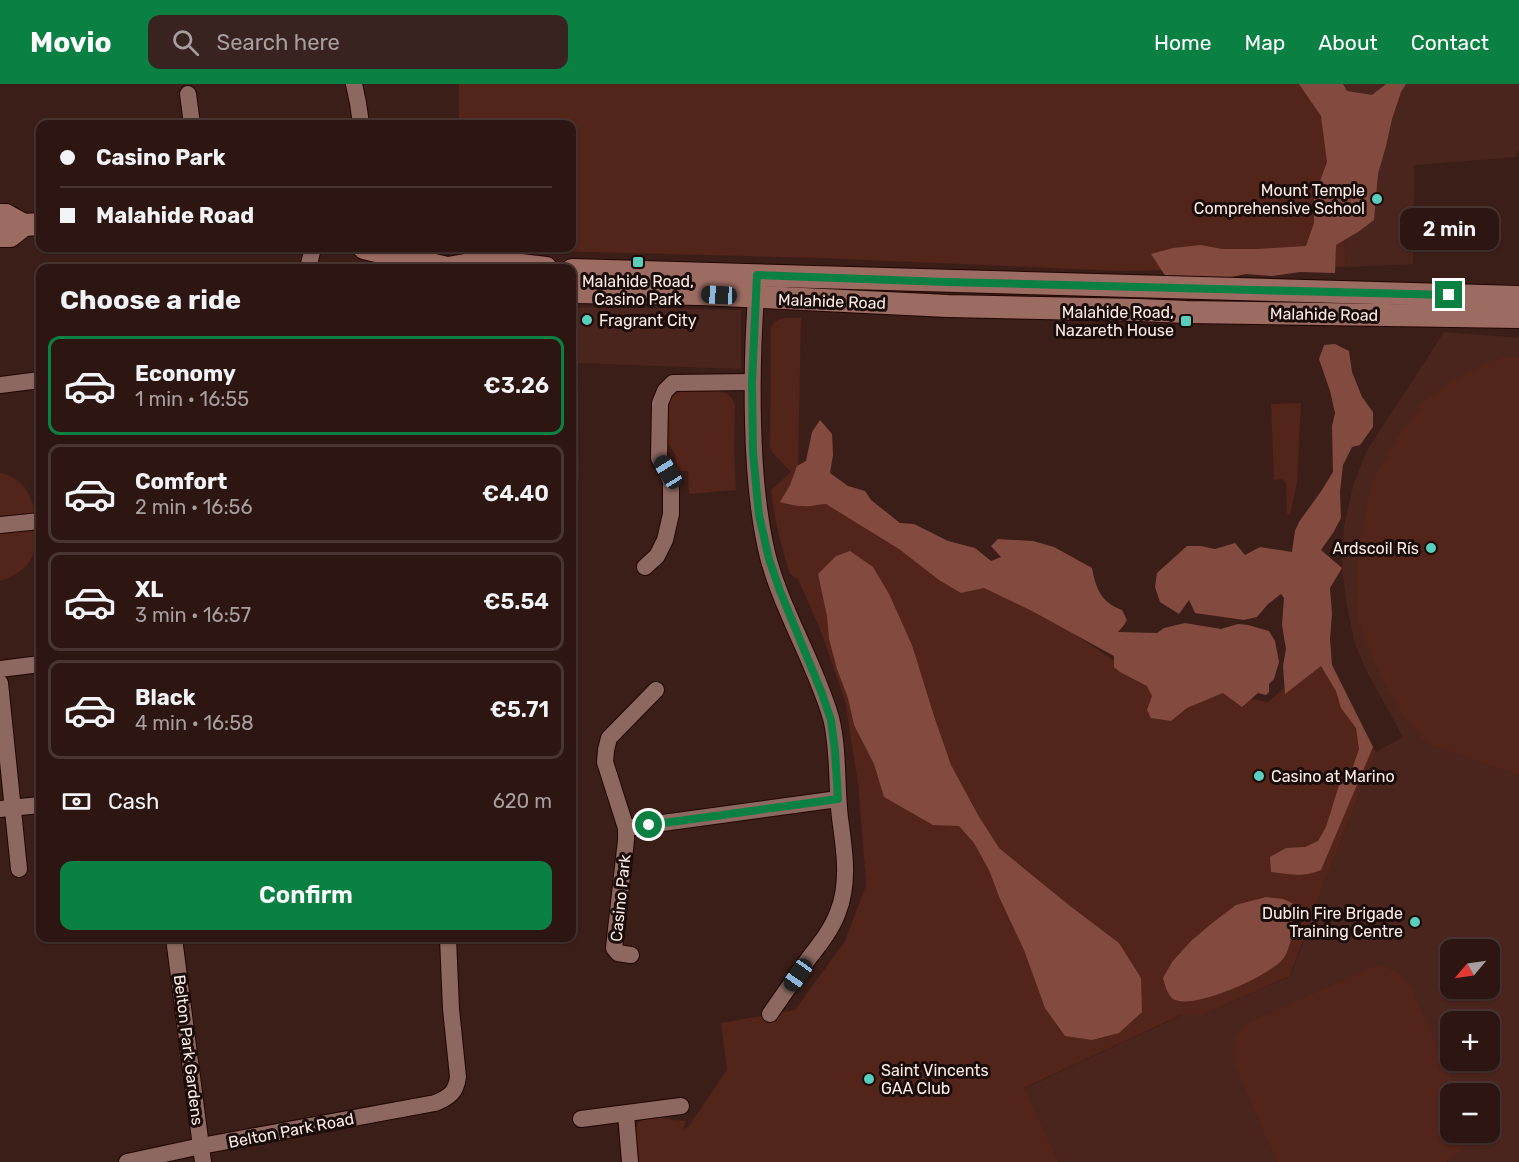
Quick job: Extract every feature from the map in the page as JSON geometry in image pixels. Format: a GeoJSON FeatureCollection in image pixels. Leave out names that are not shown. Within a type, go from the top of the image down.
{"type":"FeatureCollection","features":[{"type":"Feature","properties":{"kind":"main road"},"geometry":{"type":"LineString","coordinates":[[0,215],[32,225]]}},
{"type":"Feature","properties":{"kind":"main road"},"geometry":{"type":"LineString","coordinates":[[0,236],[10,236],[32,225]]}},
{"type":"Feature","properties":{"kind":"main road"},"geometry":{"type":"LineString","coordinates":[[381,252],[430,264]]}},
{"type":"Feature","properties":{"kind":"main road"},"geometry":{"type":"LineString","coordinates":[[470,264],[488,261],[513,264]]}},
{"type":"Feature","properties":{"kind":"main road","name":"Malahide Road"},"geometry":{"type":"LineString","coordinates":[[576,270],[948,306],[1178,312],[1402,304],[1519,297]]}},
{"type":"Feature","properties":{"kind":"main road"},"geometry":{"type":"LineString","coordinates":[[946,282],[948,306]]}},
{"type":"Feature","properties":{"kind":"main road","name":"Malahide Road"},"geometry":{"type":"LineString","coordinates":[[576,292],[700,294],[757,286],[946,282],[1140,287],[1402,304],[1519,318]]}},
{"type":"Feature","properties":{"kind":"main road"},"geometry":{"type":"LineString","coordinates":[[1138,310],[1140,287]]}},
{"type":"Feature","properties":{"kind":"street"},"geometry":{"type":"LineString","coordinates":[[354,84],[360,120]]}},
{"type":"Feature","properties":{"kind":"street"},"geometry":{"type":"LineString","coordinates":[[188,94],[191,120]]}},
{"type":"Feature","properties":{"kind":"street"},"geometry":{"type":"LineString","coordinates":[[757,286],[752,382],[753,453],[759,515],[769,559],[780,591],[831,720],[845,871],[844,890],[838,912],[825,936],[770,1014]]}},
{"type":"Feature","properties":{"kind":"street"},"geometry":{"type":"LineString","coordinates":[[0,385],[36,380]]}},
{"type":"Feature","properties":{"kind":"street"},"geometry":{"type":"LineString","coordinates":[[645,567],[657,556],[665,540],[671,514],[671,482],[659,458],[660,403],[665,391],[673,383],[752,382]]}},
{"type":"Feature","properties":{"kind":"street"},"geometry":{"type":"LineString","coordinates":[[0,525],[36,521]]}},
{"type":"Feature","properties":{"kind":"street"},"geometry":{"type":"LineString","coordinates":[[0,669],[36,664]]}},
{"type":"Feature","properties":{"kind":"street"},"geometry":{"type":"LineString","coordinates":[[0,683],[7,808],[19,869]]}},
{"type":"Feature","properties":{"kind":"street","name":"Casino Park"},"geometry":{"type":"LineString","coordinates":[[631,955],[618,953],[614,948],[626,828],[605,762],[606,750],[609,738],[656,690]]}},
{"type":"Feature","properties":{"kind":"street"},"geometry":{"type":"LineString","coordinates":[[626,828],[838,799]]}},
{"type":"Feature","properties":{"kind":"street"},"geometry":{"type":"LineString","coordinates":[[7,808],[36,805]]}},
{"type":"Feature","properties":{"kind":"street","name":"Belton Park Gardens"},"geometry":{"type":"LineString","coordinates":[[175,942],[202,1154]]}},
{"type":"Feature","properties":{"kind":"street","name":"Belton Park Road"},"geometry":{"type":"LineString","coordinates":[[127,1162],[202,1154],[445,1099],[457,1086],[458,1077],[451,1009],[448,942]]}},
{"type":"Feature","properties":{"kind":"street"},"geometry":{"type":"LineString","coordinates":[[581,1119],[681,1106]]}},
{"type":"Feature","properties":{"kind":"street"},"geometry":{"type":"LineString","coordinates":[[626,1114],[630,1162]]}},
{"type":"Feature","properties":{"kind":"shaded area"},"geometry":{"type":"Polygon","coordinates":[[[459,84],[1309,84],[1325,115],[1344,233],[1346,267],[1121,271],[820,258],[576,252],[576,120],[459,120],[459,84]]]}},
{"type":"Feature","properties":{"kind":"shaded area"},"geometry":{"type":"Polygon","coordinates":[[[1299,84],[1343,84],[1347,91],[1372,95],[1386,84],[1406,84],[1392,119],[1378,174],[1374,220],[1336,245],[1335,273],[1300,272],[1272,276],[1246,274],[1221,279],[1166,277],[1151,254],[1173,248],[1201,245],[1222,249],[1306,246],[1314,223],[1314,197],[1327,162],[1321,116],[1299,84]]]}},
{"type":"Feature","properties":{"kind":"shaded area","name":"Mount Temple Comprehensive School"},"geometry":{"type":"Polygon","coordinates":[[[1309,84],[1519,84],[1519,149],[1516,157],[1414,165],[1413,264],[1346,267],[1344,233],[1309,84]]]}},
{"type":"Feature","properties":{"kind":"shaded area"},"geometry":{"type":"Polygon","coordinates":[[[576,308],[741,310],[741,369],[578,363],[579,479],[576,479],[576,308]]]}},
{"type":"Feature","properties":{"kind":"shaded area"},"geometry":{"type":"Polygon","coordinates":[[[801,318],[798,466],[968,565],[1187,708],[1223,693],[1268,702],[1326,652],[1349,704],[1376,752],[1290,976],[1202,1015],[1181,1015],[1024,1088],[1059,1162],[638,1162],[635,1131],[638,1123],[650,1118],[667,1118],[686,1121],[683,1129],[688,1127],[727,1070],[721,1023],[795,1010],[845,941],[865,888],[858,784],[845,700],[820,629],[798,579],[790,574],[778,532],[771,490],[791,472],[772,452],[770,446],[771,327],[780,319],[801,318]]]}},
{"type":"Feature","properties":{"kind":"shaded area","name":"Dublin Fire Brigade Training Centre"},"geometry":{"type":"Polygon","coordinates":[[[1444,332],[1519,338],[1519,1162],[1059,1162],[1023,1089],[1182,1015],[1202,1015],[1291,976],[1320,894],[1376,752],[1403,737],[1367,672],[1355,644],[1347,606],[1342,568],[1344,527],[1353,486],[1366,452],[1444,332]]]}},
{"type":"Feature","properties":{"kind":"shaded area"},"geometry":{"type":"Polygon","coordinates":[[[1335,344],[1349,351],[1352,372],[1362,397],[1373,412],[1373,427],[1360,445],[1352,447],[1343,465],[1340,492],[1341,518],[1321,550],[1342,568],[1330,588],[1332,665],[1373,747],[1321,870],[1302,875],[1271,872],[1270,857],[1286,848],[1305,847],[1318,841],[1326,827],[1340,782],[1351,772],[1359,749],[1356,728],[1341,708],[1336,691],[1321,666],[1285,694],[1283,666],[1286,649],[1282,625],[1284,598],[1281,594],[1257,617],[1244,620],[1195,613],[1189,600],[1179,614],[1160,602],[1155,587],[1157,573],[1187,546],[1215,549],[1235,543],[1245,555],[1260,547],[1292,552],[1295,531],[1299,522],[1333,472],[1332,426],[1335,413],[1319,359],[1324,345],[1335,344]]]}},
{"type":"Feature","properties":{"kind":"shaded area","name":"Ardscoil Rís"},"geometry":{"type":"Polygon","coordinates":[[[1506,357],[1519,357],[1519,775],[1426,743],[1407,721],[1389,692],[1372,658],[1357,619],[1357,573],[1361,533],[1372,482],[1397,438],[1424,401],[1450,382],[1484,364],[1506,357]]]}},
{"type":"Feature","properties":{"kind":"shaded area"},"geometry":{"type":"Polygon","coordinates":[[[687,389],[721,389],[721,392],[732,398],[735,405],[736,490],[689,494],[688,471],[677,471],[675,454],[666,440],[667,409],[672,397],[687,389]]]}},
{"type":"Feature","properties":{"kind":"shaded area"},"geometry":{"type":"Polygon","coordinates":[[[1301,403],[1297,482],[1290,515],[1287,513],[1286,483],[1283,479],[1274,480],[1271,404],[1301,403]]]}},
{"type":"Feature","properties":{"kind":"shaded area"},"geometry":{"type":"Polygon","coordinates":[[[820,420],[832,434],[833,455],[830,473],[848,486],[865,491],[871,500],[900,523],[914,524],[948,541],[975,548],[991,561],[1001,557],[991,546],[998,539],[1033,541],[1054,547],[1092,568],[1095,582],[1104,599],[1122,610],[1127,620],[1118,632],[1157,633],[1164,628],[1185,623],[1221,629],[1238,624],[1269,631],[1275,641],[1279,662],[1274,679],[1269,684],[1269,692],[1266,695],[1258,693],[1242,707],[1223,693],[1187,708],[1171,721],[1151,718],[1147,710],[1152,696],[1147,686],[1114,667],[1114,656],[1032,611],[984,588],[961,593],[939,580],[899,549],[826,504],[803,506],[780,502],[797,466],[806,461],[812,432],[820,420]]]}},
{"type":"Feature","properties":{"kind":"shaded area"},"geometry":{"type":"Polygon","coordinates":[[[0,473],[20,483],[28,493],[36,514],[0,516],[0,473]]]}},
{"type":"Feature","properties":{"kind":"shaded area"},"geometry":{"type":"Polygon","coordinates":[[[36,528],[36,542],[29,562],[18,573],[0,581],[0,533],[36,528]]]}},
{"type":"Feature","properties":{"kind":"shaded area"},"geometry":{"type":"Polygon","coordinates":[[[850,551],[873,567],[889,594],[912,645],[951,765],[999,848],[1119,943],[1141,978],[1142,1012],[1119,1033],[1092,1040],[1065,1036],[1045,1008],[1024,950],[989,870],[974,843],[959,826],[933,825],[884,797],[874,764],[854,725],[848,698],[837,669],[829,639],[827,616],[818,574],[836,556],[850,551]]]}},
{"type":"Feature","properties":{"kind":"shaded area"},"geometry":{"type":"Polygon","coordinates":[[[1266,897],[1283,899],[1296,905],[1291,941],[1283,959],[1263,974],[1230,990],[1196,1000],[1173,999],[1163,978],[1172,962],[1191,941],[1236,905],[1266,897]]]}},
{"type":"Feature","properties":{"kind":"shaded area"},"geometry":{"type":"Polygon","coordinates":[[[1383,966],[1400,974],[1412,989],[1440,1054],[1440,1071],[1447,1071],[1453,1083],[1440,1083],[1440,1143],[1466,1143],[1458,1153],[1446,1162],[1277,1162],[1233,1061],[1232,1050],[1236,1037],[1245,1024],[1373,967],[1383,966]]]}},
{"type":"Feature","properties":{"kind":"place","name":"Mount Temple Comprehensive School"},"geometry":{"type":"Point","coordinates":[1377,199]}},
{"type":"Feature","properties":{"kind":"place","name":"Malahide Road, Casino Park"},"geometry":{"type":"Point","coordinates":[638,262]}},
{"type":"Feature","properties":{"kind":"place","name":"Fragrant City"},"geometry":{"type":"Point","coordinates":[587,320]}},
{"type":"Feature","properties":{"kind":"place","name":"Malahide Road, Nazareth House"},"geometry":{"type":"Point","coordinates":[1186,321]}},
{"type":"Feature","properties":{"kind":"place","name":"Ardscoil Rís"},"geometry":{"type":"Point","coordinates":[1431,548]}},
{"type":"Feature","properties":{"kind":"place","name":"Casino at Marino"},"geometry":{"type":"Point","coordinates":[1259,776]}},
{"type":"Feature","properties":{"kind":"place","name":"Dublin Fire Brigade Training Centre"},"geometry":{"type":"Point","coordinates":[1415,922]}},
{"type":"Feature","properties":{"kind":"place","name":"Saint Vincents GAA Club"},"geometry":{"type":"Point","coordinates":[869,1079]}},
{"type":"Feature","properties":{"kind":"route"},"geometry":{"type":"LineString","coordinates":[[649,825],[838,799],[831,720],[780,591],[769,559],[759,515],[753,453],[752,382],[757,275],[1449,295]]}}]}
